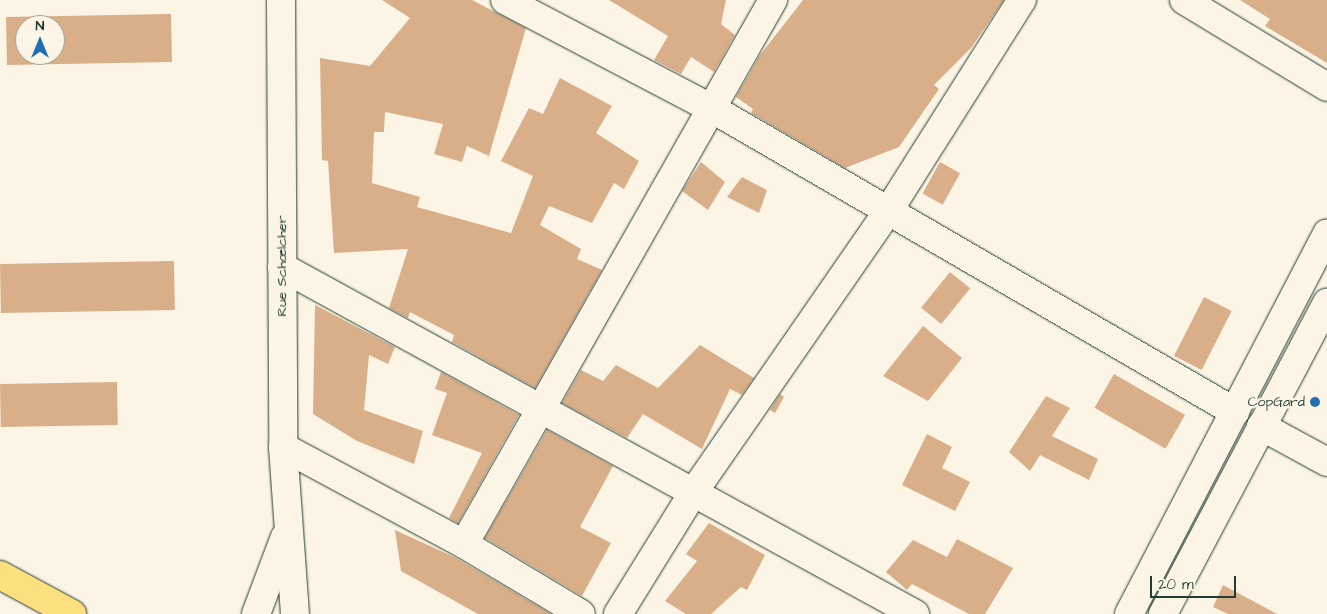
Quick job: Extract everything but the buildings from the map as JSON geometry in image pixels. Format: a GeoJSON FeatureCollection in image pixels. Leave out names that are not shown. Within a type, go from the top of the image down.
{"type":"FeatureCollection","features":[{"type":"Feature","properties":{"kind":"main road"},"geometry":{"type":"LineString","coordinates":[[0,575],[72,614]]}},
{"type":"Feature","properties":{"kind":"street","name":"Rue Schœlcher"},"geometry":{"type":"LineString","coordinates":[[281,0],[283,447],[286,533],[295,614]]}},
{"type":"Feature","properties":{"kind":"street"},"geometry":{"type":"LineString","coordinates":[[506,0],[711,108],[1235,412]]}},
{"type":"Feature","properties":{"kind":"street"},"geometry":{"type":"LineString","coordinates":[[464,544],[773,0]]}},
{"type":"Feature","properties":{"kind":"street"},"geometry":{"type":"LineString","coordinates":[[618,614],[695,490],[888,210],[1022,0]]}},
{"type":"Feature","properties":{"kind":"street"},"geometry":{"type":"LineString","coordinates":[[1184,0],[1327,87]]}},
{"type":"Feature","properties":{"kind":"street"},"geometry":{"type":"LineString","coordinates":[[1129,614],[1327,234]]}},
{"type":"Feature","properties":{"kind":"street"},"geometry":{"type":"LineString","coordinates":[[282,267],[695,490],[914,614]]}},
{"type":"Feature","properties":{"kind":"street"},"geometry":{"type":"LineString","coordinates":[[1163,614],[1327,303]]}},
{"type":"Feature","properties":{"kind":"street"},"geometry":{"type":"LineString","coordinates":[[1261,426],[1327,462]]}},
{"type":"Feature","properties":{"kind":"street"},"geometry":{"type":"LineString","coordinates":[[283,447],[464,544],[581,614]]}},
{"type":"Feature","properties":{"kind":"street","name":"Rue Schœlcher"},"geometry":{"type":"LineString","coordinates":[[256,614],[286,533]]}},
{"type":"Feature","properties":{"kind":"place","name":"CopGard"},"geometry":{"type":"Point","coordinates":[1315,402]}}]}
